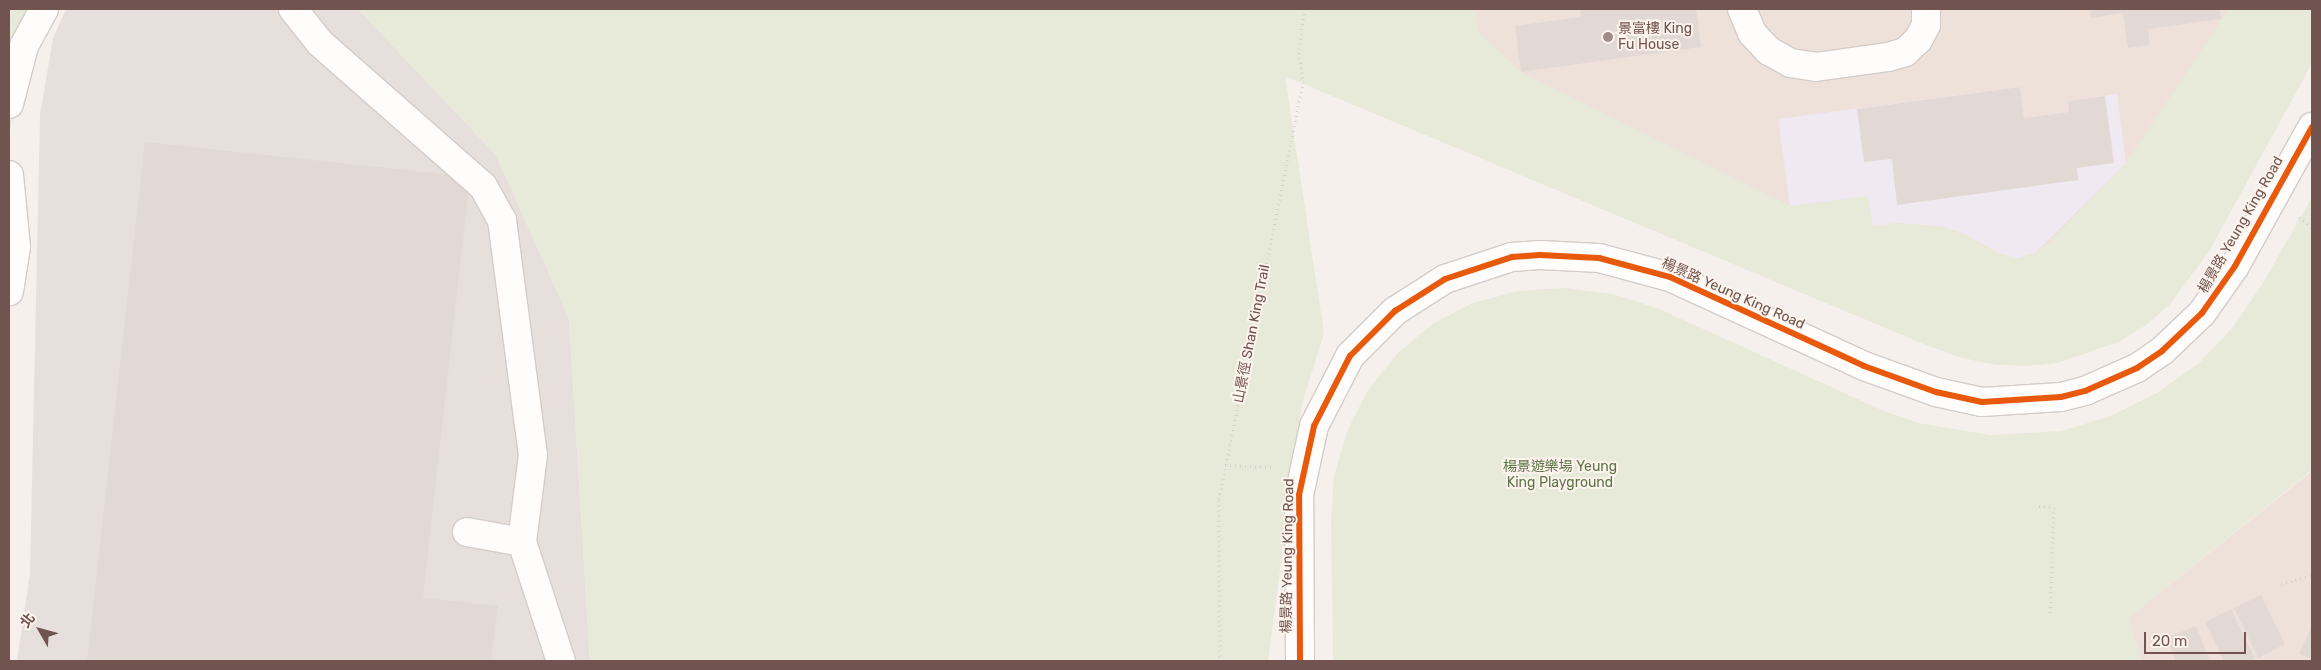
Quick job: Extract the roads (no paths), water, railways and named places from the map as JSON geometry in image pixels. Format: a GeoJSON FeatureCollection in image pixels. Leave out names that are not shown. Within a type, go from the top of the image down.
{"type":"FeatureCollection","features":[{"type":"Feature","properties":{"kind":"street"},"geometry":{"type":"LineString","coordinates":[[9,104],[24,46],[44,9]]}},
{"type":"Feature","properties":{"kind":"street"},"geometry":{"type":"LineString","coordinates":[[293,9],[320,43],[483,186],[502,220],[532,455],[522,542],[561,661]]}},
{"type":"Feature","properties":{"kind":"street"},"geometry":{"type":"LineString","coordinates":[[1742,9],[1752,33],[1769,51],[1791,63],[1816,67],[1888,57],[1904,52],[1918,40],[1926,25],[1926,9]]}},
{"type":"Feature","properties":{"kind":"street","name":"楊景路 Yeung King Road"},"geometry":{"type":"LineString","coordinates":[[1300,661],[1298,522],[1302,469],[1311,433],[1327,396],[1350,356],[1395,311],[1432,286],[1470,269],[1512,257],[1576,256],[1647,270],[1670,277],[1864,366],[1958,398],[2008,402],[2085,391],[2137,368],[2162,351],[2202,313],[2235,266],[2312,127]]}},
{"type":"Feature","properties":{"kind":"street"},"geometry":{"type":"LineString","coordinates":[[9,175],[16,247],[9,291]]}},
{"type":"Feature","properties":{"kind":"street"},"geometry":{"type":"LineString","coordinates":[[467,532],[522,542]]}},
{"type":"Feature","properties":{"kind":"place","name":"景富樓 King Fu House"},"geometry":{"type":"Point","coordinates":[1608,37]}},
{"type":"Feature","properties":{"kind":"park label","name":"楊景遊樂場 Yeung King Playground"},"geometry":{"type":"Point","coordinates":[1560,476]}}]}
